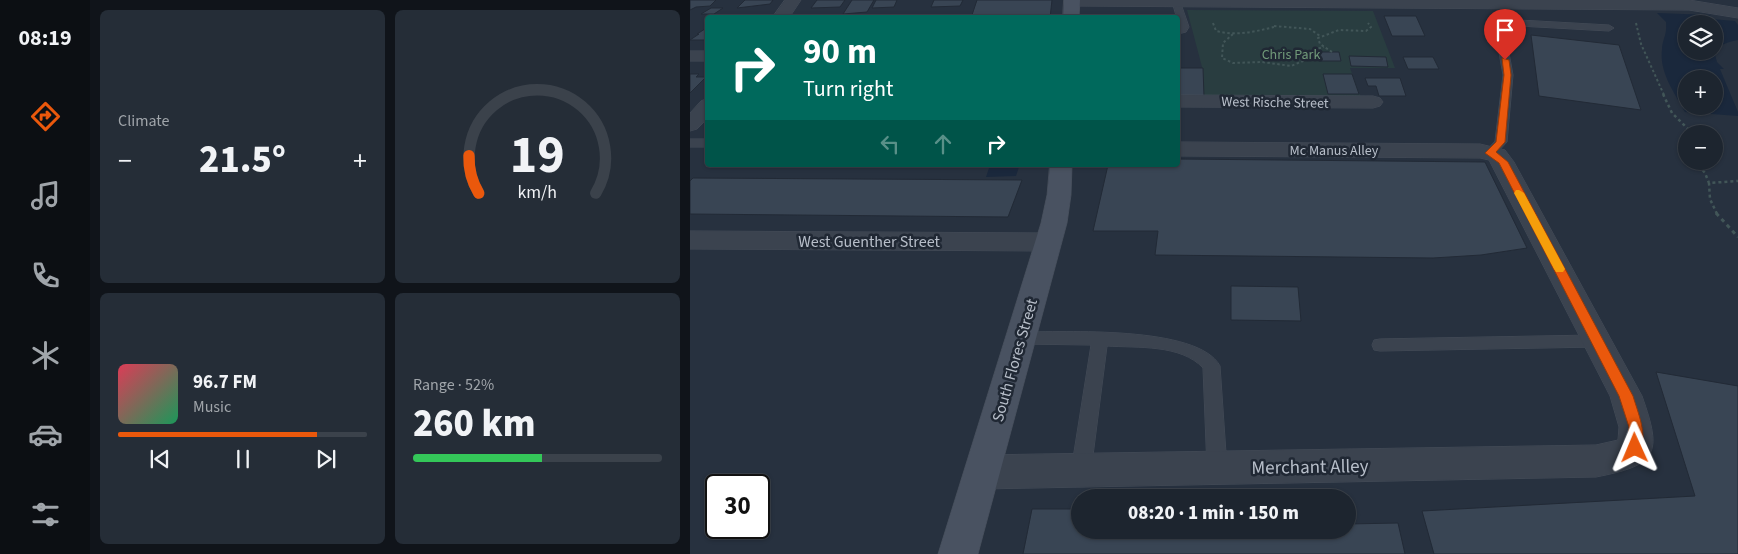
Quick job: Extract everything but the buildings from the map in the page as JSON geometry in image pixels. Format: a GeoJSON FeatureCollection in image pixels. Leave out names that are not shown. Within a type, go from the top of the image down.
{"type":"FeatureCollection","features":[{"type":"Feature","properties":{"kind":"main road"},"geometry":{"type":"LineString","coordinates":[[1071,15],[1072,0]]}},
{"type":"Feature","properties":{"kind":"main road","name":"South Flores Street"},"geometry":{"type":"LineString","coordinates":[[958,554],[1047,242],[1059,195],[1062,167]]}},
{"type":"Feature","properties":{"kind":"street"},"geometry":{"type":"LineString","coordinates":[[782,15],[793,0]]}},
{"type":"Feature","properties":{"kind":"street"},"geometry":{"type":"LineString","coordinates":[[1072,0],[1667,4],[1698,6],[1738,13]]}},
{"type":"Feature","properties":{"kind":"street"},"geometry":{"type":"LineString","coordinates":[[690,56],[705,56]]}},
{"type":"Feature","properties":{"kind":"street","name":"West Rische Street"},"geometry":{"type":"LineString","coordinates":[[1180,101],[1373,102]]}},
{"type":"Feature","properties":{"kind":"street"},"geometry":{"type":"LineString","coordinates":[[690,125],[705,108]]}},
{"type":"Feature","properties":{"kind":"street","name":"Mc Manus Alley"},"geometry":{"type":"LineString","coordinates":[[1180,149],[1480,150],[1490,153]]}},
{"type":"Feature","properties":{"kind":"street"},"geometry":{"type":"LineString","coordinates":[[1490,153],[1497,155],[1503,162],[1597,341]]}},
{"type":"Feature","properties":{"kind":"street","name":"West Guenther Street"},"geometry":{"type":"LineString","coordinates":[[690,240],[1047,242]]}},
{"type":"Feature","properties":{"kind":"street","name":"Merchant Alley"},"geometry":{"type":"LineString","coordinates":[[982,472],[1596,461],[1623,456],[1635,448],[1636,427],[1626,396],[1597,341]]}},
{"type":"Feature","properties":{"kind":"lane"},"geometry":{"type":"LineString","coordinates":[[1176,1],[1184,27],[1183,30],[1180,31]]}},
{"type":"Feature","properties":{"kind":"lane"},"geometry":{"type":"LineString","coordinates":[[1490,153],[1501,142],[1508,75],[1500,30],[1519,23],[1609,28]]}},
{"type":"Feature","properties":{"kind":"lane"},"geometry":{"type":"LineString","coordinates":[[690,143],[705,143]]}},
{"type":"Feature","properties":{"kind":"lane"},"geometry":{"type":"LineString","coordinates":[[1020,338],[1100,339],[1173,346],[1196,353],[1207,359],[1211,366],[1217,468]]}},
{"type":"Feature","properties":{"kind":"lane"},"geometry":{"type":"LineString","coordinates":[[1081,471],[1100,339]]}},
{"type":"Feature","properties":{"kind":"lane"},"geometry":{"type":"LineString","coordinates":[[1380,345],[1597,341]]}},
{"type":"Feature","properties":{"kind":"path"},"geometry":{"type":"LineString","coordinates":[[1272,18],[1274,27]]}},
{"type":"Feature","properties":{"kind":"path"},"geometry":{"type":"LineString","coordinates":[[1320,36],[1339,30],[1364,32],[1370,29],[1369,24],[1360,19]]}},
{"type":"Feature","properties":{"kind":"path"},"geometry":{"type":"LineString","coordinates":[[1635,19],[1641,44],[1672,113],[1684,125]]}},
{"type":"Feature","properties":{"kind":"path"},"geometry":{"type":"LineString","coordinates":[[1213,23],[1216,31],[1233,34],[1252,33],[1274,27],[1308,28],[1320,36]]}},
{"type":"Feature","properties":{"kind":"path"},"geometry":{"type":"LineString","coordinates":[[1233,34],[1223,43],[1222,58],[1232,64],[1262,62],[1297,65],[1303,61],[1305,52],[1324,47]]}},
{"type":"Feature","properties":{"kind":"path"},"geometry":{"type":"LineString","coordinates":[[1320,36],[1318,38],[1320,44],[1332,52]]}},
{"type":"Feature","properties":{"kind":"path"},"geometry":{"type":"LineString","coordinates":[[1702,170],[1709,184],[1708,193],[1718,218],[1738,237]]}},
{"type":"Feature","properties":{"kind":"path"},"geometry":{"type":"LineString","coordinates":[[1709,184],[1738,181]]}},
{"type":"Feature","properties":{"kind":"green space","name":"Chris Park"},"geometry":{"type":"Polygon","coordinates":[[[1187,10],[1373,11],[1395,68],[1350,68],[1361,98],[1204,97],[1202,67],[1187,10]]]}},
{"type":"Feature","properties":{"kind":"water"},"geometry":{"type":"Polygon","coordinates":[[[1657,13],[1710,15],[1678,15],[1678,60],[1716,60],[1724,69],[1678,70],[1678,100],[1668,82],[1663,66],[1662,49],[1666,22],[1657,13]]]}},
{"type":"Feature","properties":{"kind":"water"},"geometry":{"type":"Polygon","coordinates":[[[1723,20],[1735,21],[1738,25],[1738,40],[1723,45],[1723,20]]]}},
{"type":"Feature","properties":{"kind":"water"},"geometry":{"type":"Polygon","coordinates":[[[1723,76],[1738,112],[1738,116],[1723,115],[1723,76]]]}},
{"type":"Feature","properties":{"kind":"water"},"geometry":{"type":"Polygon","coordinates":[[[1019,167],[1016,176],[986,177],[989,168],[1019,167]]]}},
{"type":"Feature","properties":{"kind":"slow traffic"},"geometry":{"type":"LineString","coordinates":[[1519,193],[1559,269]]}},
{"type":"Feature","properties":{"kind":"route"},"geometry":{"type":"LineString","coordinates":[[1505,60],[1508,75],[1501,142],[1490,153],[1497,155],[1503,162],[1626,396],[1636,427],[1635,448]]}}]}
